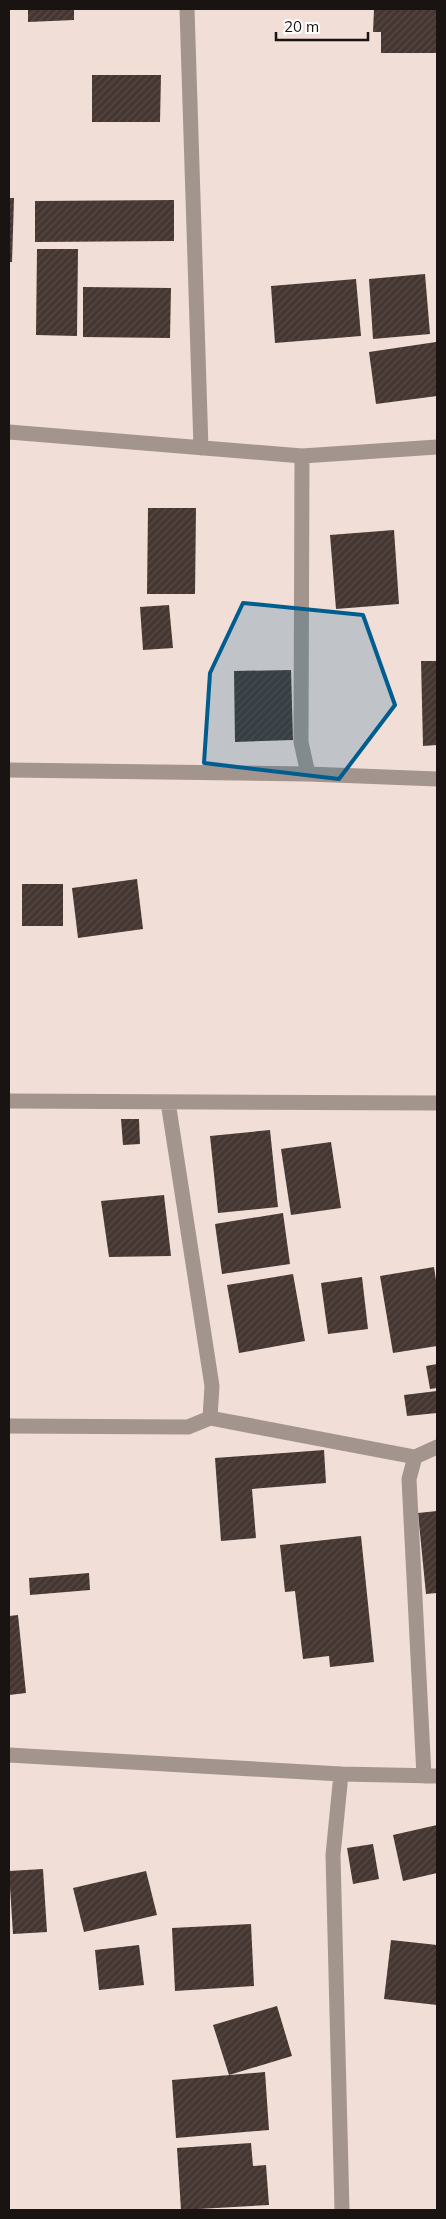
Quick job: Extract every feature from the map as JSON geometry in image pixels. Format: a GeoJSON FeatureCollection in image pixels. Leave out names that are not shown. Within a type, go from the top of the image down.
{"type":"FeatureCollection","features":[{"type":"Feature","properties":{"kind":"street"},"geometry":{"type":"LineString","coordinates":[[187,9],[202,448]]}},
{"type":"Feature","properties":{"kind":"street"},"geometry":{"type":"LineString","coordinates":[[9,432],[302,456],[437,447]]}},
{"type":"Feature","properties":{"kind":"street"},"geometry":{"type":"LineString","coordinates":[[302,456],[301,742],[308,774]]}},
{"type":"Feature","properties":{"kind":"street"},"geometry":{"type":"LineString","coordinates":[[9,770],[308,774],[437,779]]}},
{"type":"Feature","properties":{"kind":"street"},"geometry":{"type":"LineString","coordinates":[[9,1101],[437,1103]]}},
{"type":"Feature","properties":{"kind":"street"},"geometry":{"type":"LineString","coordinates":[[168,1102],[212,1386],[210,1418]]}},
{"type":"Feature","properties":{"kind":"street"},"geometry":{"type":"LineString","coordinates":[[9,1426],[188,1427],[210,1418],[415,1457],[437,1447]]}},
{"type":"Feature","properties":{"kind":"street"},"geometry":{"type":"LineString","coordinates":[[9,1755],[342,1774],[430,1776],[409,1479],[415,1457]]}},
{"type":"Feature","properties":{"kind":"street"},"geometry":{"type":"LineString","coordinates":[[342,1774],[333,1855],[342,2210]]}},
{"type":"Feature","properties":{"kind":"highlighted area"},"geometry":{"type":"Polygon","coordinates":[[[243,603],[363,615],[395,705],[339,779],[204,763],[210,673],[243,603]]]}},
{"type":"Feature","properties":{"kind":"building"},"geometry":{"type":"Polygon","coordinates":[[[28,9],[74,9],[74,20],[28,22],[28,9]]]}},
{"type":"Feature","properties":{"kind":"building"},"geometry":{"type":"Polygon","coordinates":[[[374,9],[437,9],[437,53],[381,53],[381,32],[373,32],[374,9]]]}},
{"type":"Feature","properties":{"kind":"building"},"geometry":{"type":"Polygon","coordinates":[[[92,75],[161,75],[160,122],[92,122],[92,75]]]}},
{"type":"Feature","properties":{"kind":"building"},"geometry":{"type":"Polygon","coordinates":[[[9,198],[14,198],[12,262],[9,262],[9,198]]]}},
{"type":"Feature","properties":{"kind":"building"},"geometry":{"type":"Polygon","coordinates":[[[174,200],[174,241],[35,242],[35,201],[174,200]]]}},
{"type":"Feature","properties":{"kind":"building"},"geometry":{"type":"Polygon","coordinates":[[[37,249],[78,249],[77,336],[36,335],[37,249]]]}},
{"type":"Feature","properties":{"kind":"building"},"geometry":{"type":"Polygon","coordinates":[[[425,274],[430,334],[373,339],[369,279],[425,274]]]}},
{"type":"Feature","properties":{"kind":"building"},"geometry":{"type":"Polygon","coordinates":[[[356,279],[361,336],[275,343],[271,286],[356,279]]]}},
{"type":"Feature","properties":{"kind":"building"},"geometry":{"type":"Polygon","coordinates":[[[83,287],[171,288],[170,338],[83,337],[83,287]]]}},
{"type":"Feature","properties":{"kind":"building"},"geometry":{"type":"Polygon","coordinates":[[[436,342],[437,396],[376,404],[369,352],[436,342]]]}},
{"type":"Feature","properties":{"kind":"building"},"geometry":{"type":"Polygon","coordinates":[[[148,508],[196,508],[195,594],[147,594],[148,508]]]}},
{"type":"Feature","properties":{"kind":"building"},"geometry":{"type":"Polygon","coordinates":[[[394,530],[399,604],[336,609],[330,535],[394,530]]]}},
{"type":"Feature","properties":{"kind":"building"},"geometry":{"type":"Polygon","coordinates":[[[169,605],[173,648],[143,650],[140,607],[169,605]]]}},
{"type":"Feature","properties":{"kind":"building"},"geometry":{"type":"Polygon","coordinates":[[[421,661],[437,661],[437,745],[423,746],[421,661]]]}},
{"type":"Feature","properties":{"kind":"building"},"geometry":{"type":"Polygon","coordinates":[[[291,670],[293,740],[235,742],[234,671],[291,670]]]}},
{"type":"Feature","properties":{"kind":"building"},"geometry":{"type":"Polygon","coordinates":[[[137,879],[143,929],[78,938],[72,888],[137,879]]]}},
{"type":"Feature","properties":{"kind":"building"},"geometry":{"type":"Polygon","coordinates":[[[22,884],[63,884],[63,926],[22,926],[22,884]]]}},
{"type":"Feature","properties":{"kind":"building"},"geometry":{"type":"Polygon","coordinates":[[[121,1119],[139,1119],[140,1144],[123,1145],[121,1119]]]}},
{"type":"Feature","properties":{"kind":"building"},"geometry":{"type":"Polygon","coordinates":[[[270,1130],[278,1207],[218,1213],[210,1136],[270,1130]]]}},
{"type":"Feature","properties":{"kind":"building"},"geometry":{"type":"Polygon","coordinates":[[[331,1142],[341,1208],[291,1215],[281,1149],[331,1142]]]}},
{"type":"Feature","properties":{"kind":"building"},"geometry":{"type":"Polygon","coordinates":[[[164,1195],[171,1256],[109,1257],[101,1201],[164,1195]]]}},
{"type":"Feature","properties":{"kind":"building"},"geometry":{"type":"Polygon","coordinates":[[[283,1213],[290,1264],[222,1274],[215,1224],[283,1213]]]}},
{"type":"Feature","properties":{"kind":"building"},"geometry":{"type":"Polygon","coordinates":[[[434,1267],[437,1287],[437,1346],[393,1353],[380,1276],[434,1267]]]}},
{"type":"Feature","properties":{"kind":"building"},"geometry":{"type":"Polygon","coordinates":[[[293,1274],[305,1341],[239,1353],[227,1285],[293,1274]]]}},
{"type":"Feature","properties":{"kind":"building"},"geometry":{"type":"Polygon","coordinates":[[[362,1277],[368,1329],[328,1334],[321,1283],[362,1277]]]}},
{"type":"Feature","properties":{"kind":"building"},"geometry":{"type":"Polygon","coordinates":[[[437,1364],[437,1388],[430,1389],[426,1366],[437,1364]]]}},
{"type":"Feature","properties":{"kind":"building"},"geometry":{"type":"Polygon","coordinates":[[[437,1391],[437,1413],[407,1416],[404,1395],[437,1391]]]}},
{"type":"Feature","properties":{"kind":"building"},"geometry":{"type":"Polygon","coordinates":[[[324,1450],[326,1483],[252,1489],[256,1538],[221,1541],[215,1458],[324,1450]]]}},
{"type":"Feature","properties":{"kind":"building"},"geometry":{"type":"Polygon","coordinates":[[[437,1511],[437,1593],[426,1594],[418,1513],[437,1511]]]}},
{"type":"Feature","properties":{"kind":"building"},"geometry":{"type":"Polygon","coordinates":[[[361,1536],[374,1662],[330,1667],[329,1656],[303,1659],[295,1591],[285,1592],[280,1545],[361,1536]]]}},
{"type":"Feature","properties":{"kind":"building"},"geometry":{"type":"Polygon","coordinates":[[[89,1573],[90,1590],[30,1595],[29,1578],[89,1573]]]}},
{"type":"Feature","properties":{"kind":"building"},"geometry":{"type":"Polygon","coordinates":[[[18,1615],[26,1693],[9,1695],[9,1616],[18,1615]]]}},
{"type":"Feature","properties":{"kind":"building"},"geometry":{"type":"Polygon","coordinates":[[[437,1825],[437,1873],[403,1881],[393,1835],[437,1825]]]}},
{"type":"Feature","properties":{"kind":"building"},"geometry":{"type":"Polygon","coordinates":[[[373,1844],[379,1879],[353,1884],[347,1848],[373,1844]]]}},
{"type":"Feature","properties":{"kind":"building"},"geometry":{"type":"Polygon","coordinates":[[[43,1869],[47,1932],[13,1934],[9,1871],[43,1869]]]}},
{"type":"Feature","properties":{"kind":"building"},"geometry":{"type":"Polygon","coordinates":[[[146,1871],[157,1915],[84,1932],[73,1888],[146,1871]]]}},
{"type":"Feature","properties":{"kind":"building"},"geometry":{"type":"Polygon","coordinates":[[[251,1924],[254,1986],[175,1991],[172,1928],[251,1924]]]}},
{"type":"Feature","properties":{"kind":"building"},"geometry":{"type":"Polygon","coordinates":[[[391,1940],[437,1945],[437,2005],[384,1999],[391,1940]]]}},
{"type":"Feature","properties":{"kind":"building"},"geometry":{"type":"Polygon","coordinates":[[[139,1945],[144,1985],[99,1990],[95,1950],[139,1945]]]}},
{"type":"Feature","properties":{"kind":"building"},"geometry":{"type":"Polygon","coordinates":[[[277,2006],[292,2056],[229,2075],[213,2025],[277,2006]]]}},
{"type":"Feature","properties":{"kind":"building"},"geometry":{"type":"Polygon","coordinates":[[[265,2072],[269,2130],[176,2138],[172,2080],[265,2072]]]}},
{"type":"Feature","properties":{"kind":"building"},"geometry":{"type":"Polygon","coordinates":[[[251,2143],[253,2166],[266,2165],[269,2205],[181,2210],[177,2148],[251,2143]]]}}]}
